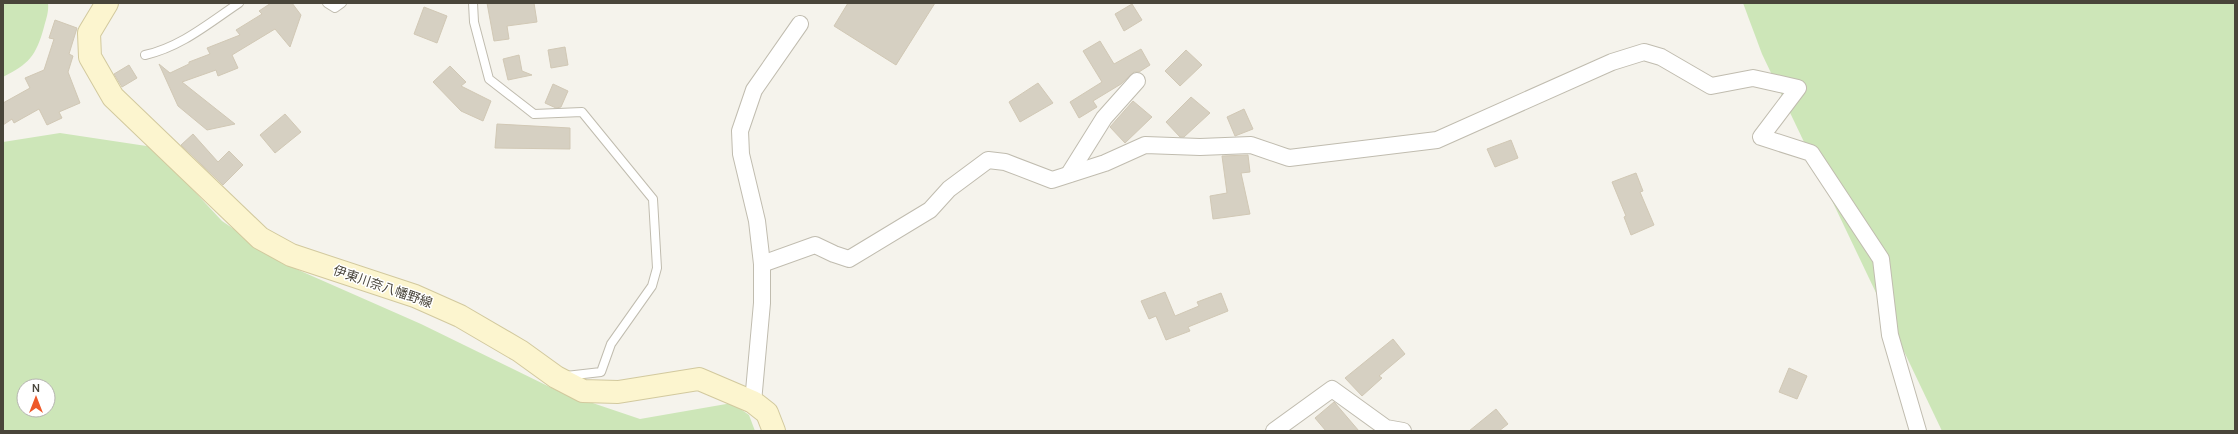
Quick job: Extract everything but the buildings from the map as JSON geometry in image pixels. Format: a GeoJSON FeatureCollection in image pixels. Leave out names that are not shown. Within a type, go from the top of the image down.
{"type":"FeatureCollection","features":[{"type":"Feature","properties":{"kind":"main road","name":"伊東川奈八幡野線"},"geometry":{"type":"LineString","coordinates":[[107,3],[89,33],[90,57],[113,97],[260,238],[291,255],[415,296],[460,316],[520,351],[556,377],[583,391],[611,392],[699,379],[753,402],[767,412],[774,431]]}},
{"type":"Feature","properties":{"kind":"street"},"geometry":{"type":"LineString","coordinates":[[753,402],[762,303],[762,264],[757,221],[741,154],[740,131],[754,90],[800,24]]}},
{"type":"Feature","properties":{"kind":"street"},"geometry":{"type":"LineString","coordinates":[[762,264],[815,245],[849,259],[930,210],[949,189],[988,160],[1005,162],[1052,180],[1105,163],[1145,145],[1200,147],[1252,145],[1289,158],[1437,140],[1612,62],[1644,52],[1661,57],[1711,86],[1753,78],[1798,88],[1761,137],[1811,153],[1881,259],[1890,335],[1918,431]]}},
{"type":"Feature","properties":{"kind":"street"},"geometry":{"type":"LineString","coordinates":[[1069,174],[1104,118],[1137,81]]}},
{"type":"Feature","properties":{"kind":"street"},"geometry":{"type":"LineString","coordinates":[[1274,431],[1332,389],[1386,428],[1403,431]]}},
{"type":"Feature","properties":{"kind":"lane"},"geometry":{"type":"LineString","coordinates":[[144,55],[162,51],[186,40],[239,3]]}},
{"type":"Feature","properties":{"kind":"lane"},"geometry":{"type":"LineString","coordinates":[[327,3],[335,8],[342,3]]}},
{"type":"Feature","properties":{"kind":"lane"},"geometry":{"type":"LineString","coordinates":[[473,3],[474,22],[489,78],[534,114],[582,112],[653,199],[657,268],[652,286],[611,344],[601,372],[556,377]]}},
{"type":"Feature","properties":{"kind":"green space"},"geometry":{"type":"Polygon","coordinates":[[[3,3],[48,3],[48,6],[41,37],[34,52],[19,68],[3,77],[3,3]]]}},
{"type":"Feature","properties":{"kind":"green space"},"geometry":{"type":"Polygon","coordinates":[[[1743,3],[2235,3],[2235,431],[1942,431],[1762,54],[1743,3]]]}},
{"type":"Feature","properties":{"kind":"green space"},"geometry":{"type":"Polygon","coordinates":[[[60,133],[153,147],[222,221],[287,265],[421,324],[560,392],[640,419],[732,403],[749,415],[755,431],[3,431],[3,142],[60,133]]]}}]}
